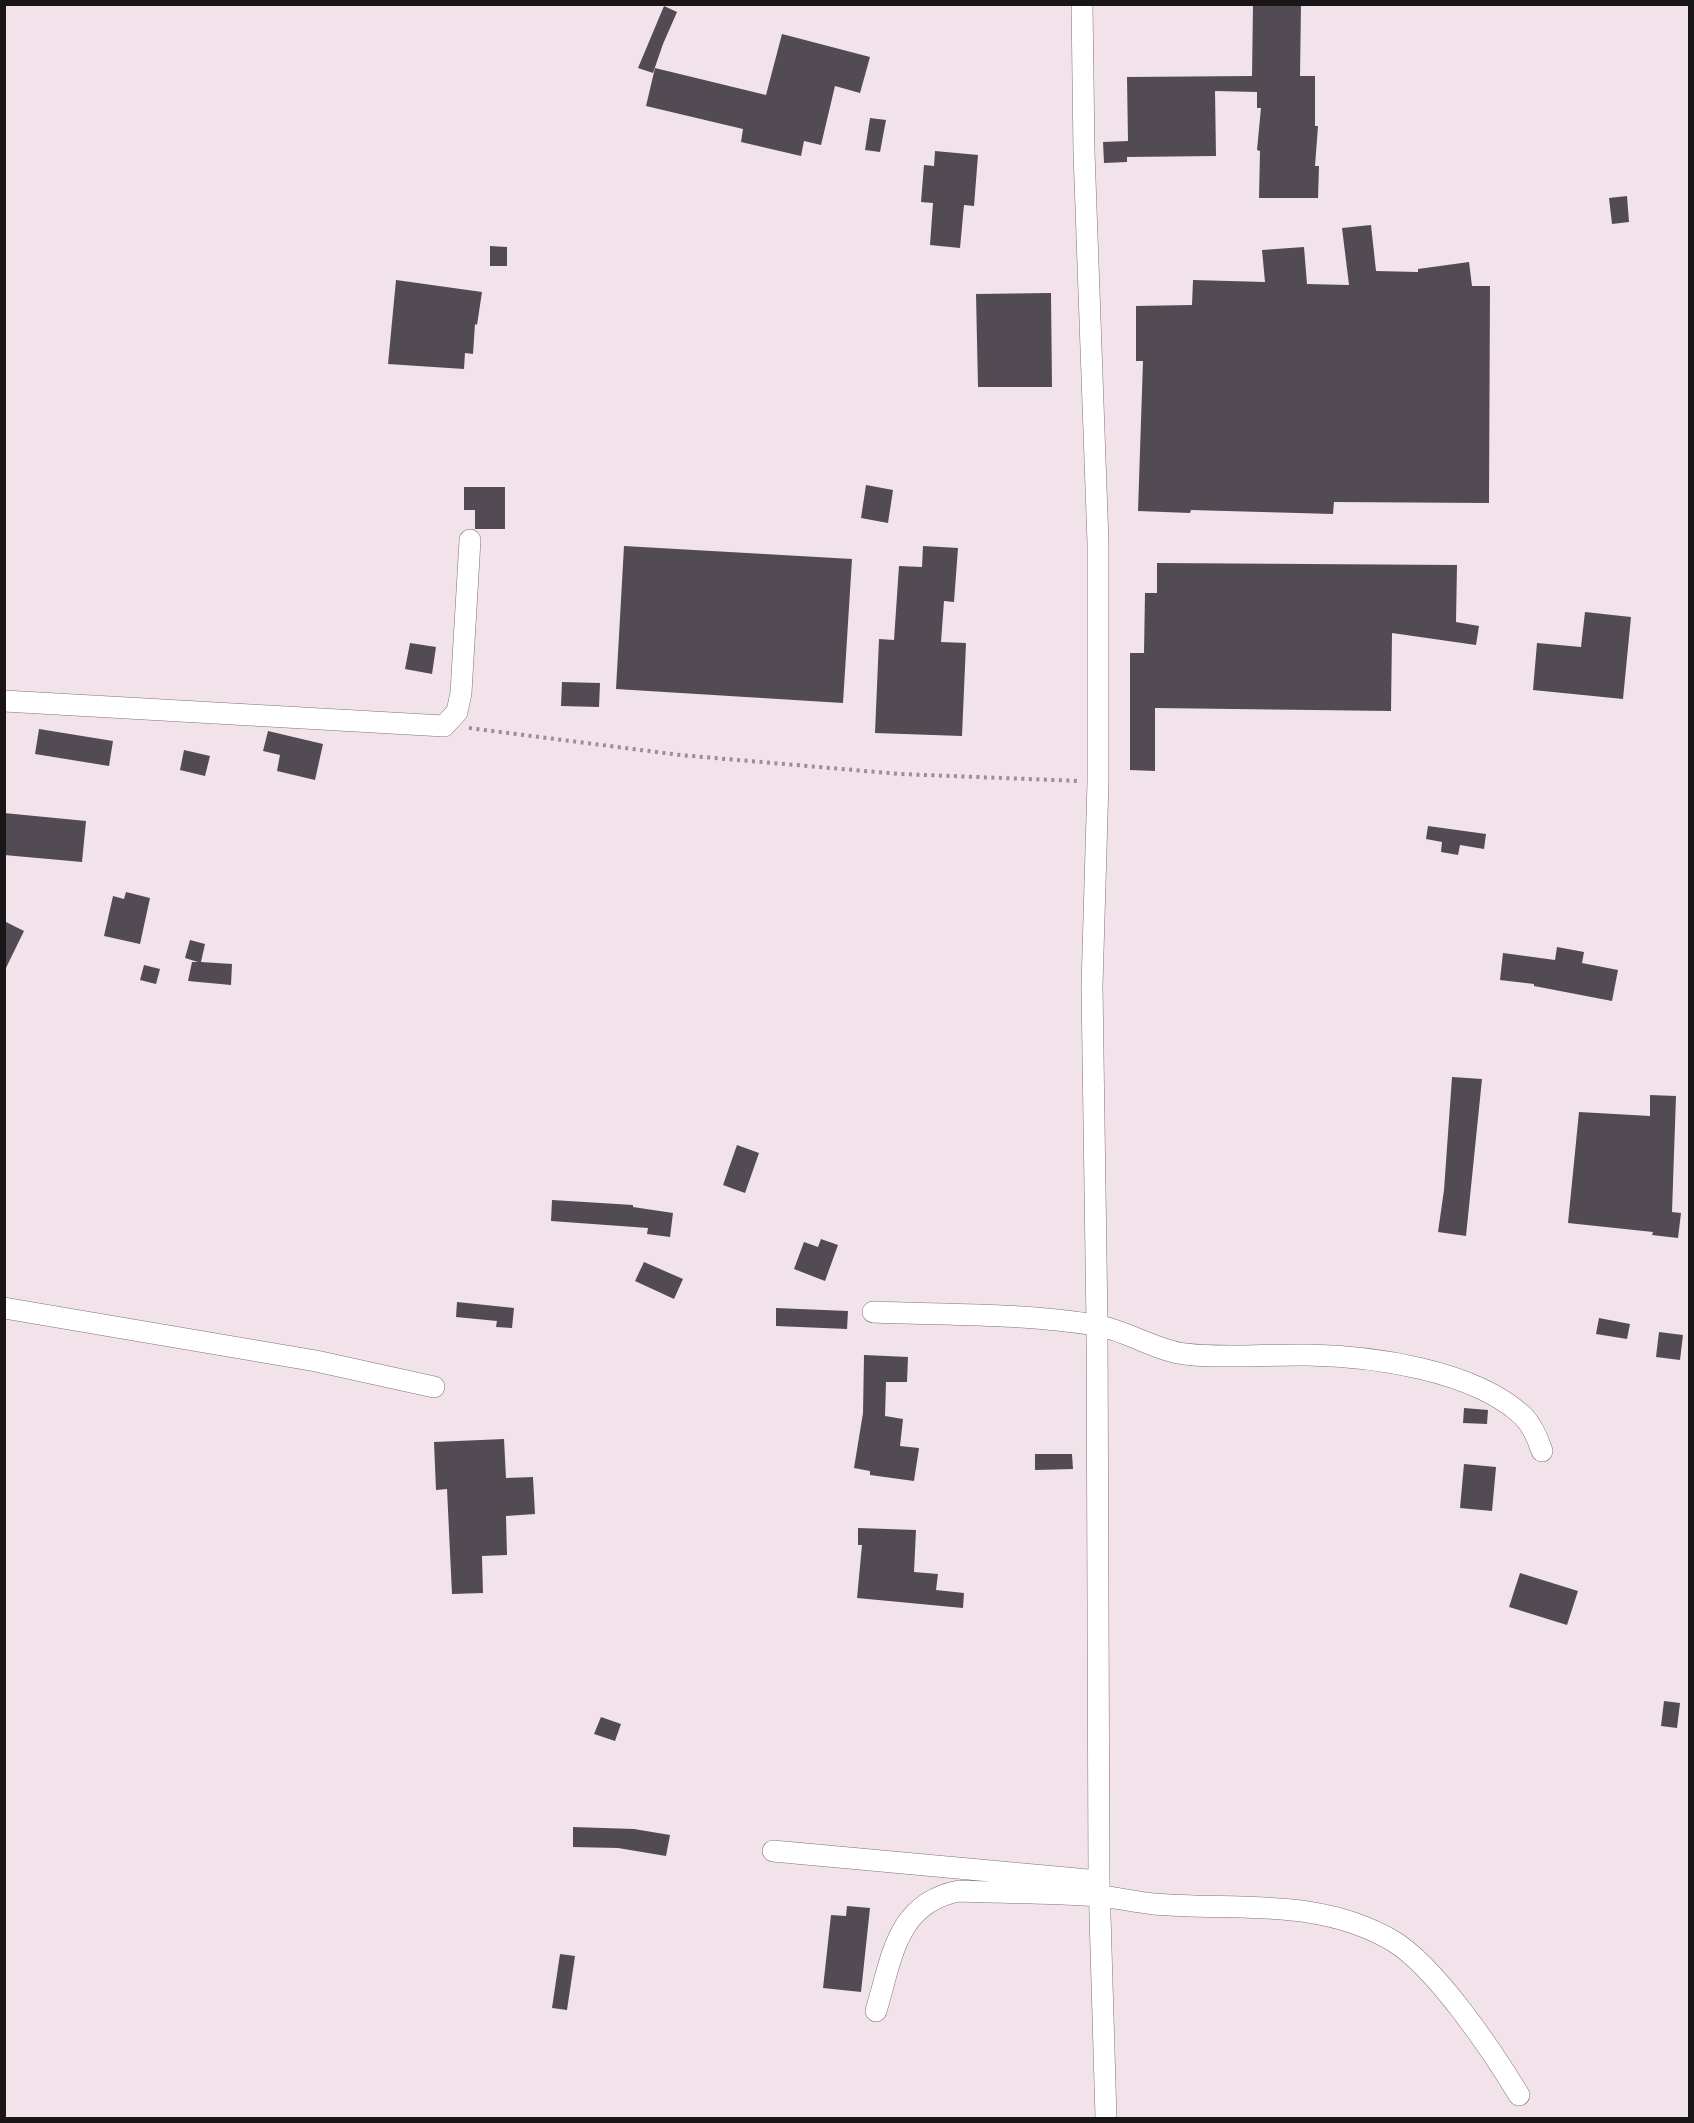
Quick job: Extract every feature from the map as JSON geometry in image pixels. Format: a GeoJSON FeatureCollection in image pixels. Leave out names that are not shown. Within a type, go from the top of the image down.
{"type":"FeatureCollection","features":[{"type":"Feature","properties":{"kind":"street"},"geometry":{"type":"LineString","coordinates":[[1082,4],[1084,152],[1098,543],[1098,782],[1092,986],[1097,1325],[1099,1889],[1106,2118]]}},
{"type":"Feature","properties":{"kind":"street"},"geometry":{"type":"LineString","coordinates":[[4,701],[444,726],[457,712],[460,693],[470,540]]}},
{"type":"Feature","properties":{"kind":"street"},"geometry":{"type":"LineString","coordinates":[[4,1308],[316,1361],[434,1387]]}},
{"type":"Feature","properties":{"kind":"street"},"geometry":{"type":"LineString","coordinates":[[873,1312],[1018,1318],[1097,1325],[1185,1354],[1309,1355],[1369,1359],[1436,1374],[1484,1391],[1515,1409],[1531,1426],[1542,1451]]}},
{"type":"Feature","properties":{"kind":"street"},"geometry":{"type":"LineString","coordinates":[[773,1851],[1099,1889],[1155,1904],[1310,1911],[1363,1926],[1395,1942],[1426,1970],[1480,2036],[1519,2095]]}},
{"type":"Feature","properties":{"kind":"street"},"geometry":{"type":"LineString","coordinates":[[876,2011],[904,1926],[910,1916],[931,1899],[959,1891],[1099,1889]]}},
{"type":"Feature","properties":{"kind":"path"},"geometry":{"type":"LineString","coordinates":[[444,726],[576,743],[617,745],[680,755],[900,774],[1098,782]]}},
{"type":"Feature","properties":{"kind":"building"},"geometry":{"type":"Polygon","coordinates":[[[1253,4],[1301,4],[1300,76],[1315,76],[1315,126],[1318,126],[1315,166],[1319,166],[1318,198],[1259,198],[1260,151],[1257,150],[1261,108],[1257,108],[1257,92],[1215,91],[1216,156],[1127,157],[1127,162],[1104,163],[1103,142],[1128,141],[1127,77],[1252,76],[1253,4]]]}},
{"type":"Feature","properties":{"kind":"building"},"geometry":{"type":"Polygon","coordinates":[[[664,6],[677,12],[653,73],[638,68],[664,6]]]}},
{"type":"Feature","properties":{"kind":"building"},"geometry":{"type":"Polygon","coordinates":[[[782,34],[870,57],[860,93],[835,86],[821,145],[804,141],[801,156],[741,142],[743,129],[646,106],[655,68],[766,95],[782,34]]]}},
{"type":"Feature","properties":{"kind":"building"},"geometry":{"type":"Polygon","coordinates":[[[870,118],[886,120],[880,152],[865,150],[870,118]]]}},
{"type":"Feature","properties":{"kind":"building"},"geometry":{"type":"Polygon","coordinates":[[[935,151],[978,155],[974,206],[964,205],[960,248],[930,245],[933,203],[921,202],[924,165],[934,166],[935,151]]]}},
{"type":"Feature","properties":{"kind":"building"},"geometry":{"type":"Polygon","coordinates":[[[1627,196],[1629,222],[1612,224],[1609,198],[1627,196]]]}},
{"type":"Feature","properties":{"kind":"building"},"geometry":{"type":"Polygon","coordinates":[[[1371,225],[1376,271],[1418,272],[1418,269],[1469,262],[1472,286],[1490,286],[1489,503],[1334,502],[1333,514],[1191,510],[1190,513],[1138,511],[1143,361],[1136,361],[1136,306],[1192,305],[1193,280],[1265,282],[1262,250],[1304,247],[1307,284],[1349,285],[1342,228],[1371,225]]]}},
{"type":"Feature","properties":{"kind":"building"},"geometry":{"type":"Polygon","coordinates":[[[490,246],[507,247],[507,266],[490,266],[490,246]]]}},
{"type":"Feature","properties":{"kind":"building"},"geometry":{"type":"Polygon","coordinates":[[[396,280],[482,292],[477,325],[475,324],[473,354],[465,353],[464,369],[388,364],[396,280]]]}},
{"type":"Feature","properties":{"kind":"building"},"geometry":{"type":"Polygon","coordinates":[[[1051,293],[1052,387],[978,387],[976,294],[1051,293]]]}},
{"type":"Feature","properties":{"kind":"building"},"geometry":{"type":"Polygon","coordinates":[[[866,485],[893,490],[888,523],[861,518],[866,485]]]}},
{"type":"Feature","properties":{"kind":"building"},"geometry":{"type":"Polygon","coordinates":[[[464,487],[505,487],[505,529],[475,529],[475,510],[464,510],[464,487]]]}},
{"type":"Feature","properties":{"kind":"building"},"geometry":{"type":"Polygon","coordinates":[[[624,546],[852,559],[843,703],[616,689],[624,546]]]}},
{"type":"Feature","properties":{"kind":"building"},"geometry":{"type":"Polygon","coordinates":[[[923,546],[958,548],[954,602],[944,601],[941,642],[966,643],[962,736],[875,733],[879,639],[894,640],[899,566],[922,567],[923,546]]]}},
{"type":"Feature","properties":{"kind":"building"},"geometry":{"type":"Polygon","coordinates":[[[1157,563],[1457,565],[1456,622],[1479,626],[1476,645],[1392,633],[1391,711],[1155,708],[1155,771],[1130,770],[1130,653],[1144,653],[1145,593],[1157,593],[1157,563]]]}},
{"type":"Feature","properties":{"kind":"building"},"geometry":{"type":"Polygon","coordinates":[[[1585,612],[1631,617],[1623,699],[1533,690],[1537,643],[1581,647],[1585,612]]]}},
{"type":"Feature","properties":{"kind":"building"},"geometry":{"type":"Polygon","coordinates":[[[410,643],[436,647],[432,674],[405,669],[410,643]]]}},
{"type":"Feature","properties":{"kind":"building"},"geometry":{"type":"Polygon","coordinates":[[[562,682],[600,683],[599,707],[561,706],[562,682]]]}},
{"type":"Feature","properties":{"kind":"building"},"geometry":{"type":"Polygon","coordinates":[[[39,729],[113,741],[109,766],[35,754],[39,729]]]}},
{"type":"Feature","properties":{"kind":"building"},"geometry":{"type":"Polygon","coordinates":[[[268,731],[323,744],[315,780],[277,771],[280,755],[263,751],[268,731]]]}},
{"type":"Feature","properties":{"kind":"building"},"geometry":{"type":"Polygon","coordinates":[[[184,750],[210,756],[205,776],[180,770],[184,750]]]}},
{"type":"Feature","properties":{"kind":"building"},"geometry":{"type":"Polygon","coordinates":[[[4,813],[86,821],[82,862],[4,855],[4,813]]]}},
{"type":"Feature","properties":{"kind":"building"},"geometry":{"type":"Polygon","coordinates":[[[1428,826],[1486,834],[1484,849],[1460,845],[1458,855],[1441,852],[1442,842],[1426,839],[1428,826]]]}},
{"type":"Feature","properties":{"kind":"building"},"geometry":{"type":"Polygon","coordinates":[[[126,892],[150,898],[140,944],[104,936],[113,896],[124,899],[126,892]]]}},
{"type":"Feature","properties":{"kind":"building"},"geometry":{"type":"Polygon","coordinates":[[[4,921],[24,931],[4,972],[4,921]]]}},
{"type":"Feature","properties":{"kind":"building"},"geometry":{"type":"Polygon","coordinates":[[[190,940],[205,944],[201,962],[232,964],[231,985],[188,981],[192,962],[198,962],[185,958],[190,940]]]}},
{"type":"Feature","properties":{"kind":"building"},"geometry":{"type":"Polygon","coordinates":[[[1557,947],[1584,952],[1582,963],[1618,970],[1612,1001],[1534,986],[1534,984],[1500,980],[1503,953],[1555,960],[1557,947]]]}},
{"type":"Feature","properties":{"kind":"building"},"geometry":{"type":"Polygon","coordinates":[[[144,965],[160,969],[156,984],[140,980],[144,965]]]}},
{"type":"Feature","properties":{"kind":"building"},"geometry":{"type":"Polygon","coordinates":[[[1452,1077],[1482,1079],[1466,1236],[1438,1232],[1444,1190],[1452,1077]]]}},
{"type":"Feature","properties":{"kind":"building"},"geometry":{"type":"Polygon","coordinates":[[[1650,1095],[1676,1096],[1672,1212],[1681,1213],[1678,1238],[1652,1235],[1653,1232],[1568,1223],[1579,1112],[1650,1116],[1650,1095]]]}},
{"type":"Feature","properties":{"kind":"building"},"geometry":{"type":"Polygon","coordinates":[[[737,1145],[759,1153],[745,1193],[723,1185],[737,1145]]]}},
{"type":"Feature","properties":{"kind":"building"},"geometry":{"type":"Polygon","coordinates":[[[552,1200],[633,1205],[633,1207],[673,1213],[670,1237],[647,1234],[648,1228],[551,1221],[552,1200]]]}},
{"type":"Feature","properties":{"kind":"building"},"geometry":{"type":"Polygon","coordinates":[[[821,1239],[838,1245],[825,1281],[794,1269],[804,1242],[818,1247],[821,1239]]]}},
{"type":"Feature","properties":{"kind":"building"},"geometry":{"type":"Polygon","coordinates":[[[644,1262],[683,1279],[674,1299],[635,1281],[644,1262]]]}},
{"type":"Feature","properties":{"kind":"building"},"geometry":{"type":"Polygon","coordinates":[[[457,1302],[514,1308],[512,1328],[496,1327],[497,1321],[456,1317],[457,1302]]]}},
{"type":"Feature","properties":{"kind":"building"},"geometry":{"type":"Polygon","coordinates":[[[776,1308],[848,1311],[847,1329],[776,1326],[776,1308]]]}},
{"type":"Feature","properties":{"kind":"building"},"geometry":{"type":"Polygon","coordinates":[[[1599,1318],[1630,1324],[1627,1339],[1596,1334],[1599,1318]]]}},
{"type":"Feature","properties":{"kind":"building"},"geometry":{"type":"Polygon","coordinates":[[[1659,1332],[1683,1335],[1680,1360],[1656,1357],[1659,1332]]]}},
{"type":"Feature","properties":{"kind":"building"},"geometry":{"type":"Polygon","coordinates":[[[864,1355],[908,1357],[907,1382],[886,1382],[885,1416],[903,1419],[900,1446],[919,1448],[914,1481],[870,1475],[870,1471],[854,1468],[863,1413],[864,1355]]]}},
{"type":"Feature","properties":{"kind":"building"},"geometry":{"type":"Polygon","coordinates":[[[1464,1408],[1488,1410],[1487,1424],[1463,1423],[1464,1408]]]}},
{"type":"Feature","properties":{"kind":"building"},"geometry":{"type":"Polygon","coordinates":[[[504,1439],[506,1478],[533,1477],[535,1514],[506,1516],[507,1555],[482,1556],[483,1593],[452,1594],[447,1489],[436,1490],[434,1442],[504,1439]]]}},
{"type":"Feature","properties":{"kind":"building"},"geometry":{"type":"Polygon","coordinates":[[[1035,1454],[1072,1454],[1073,1469],[1035,1470],[1035,1454]]]}},
{"type":"Feature","properties":{"kind":"building"},"geometry":{"type":"Polygon","coordinates":[[[1464,1464],[1496,1467],[1492,1511],[1460,1508],[1464,1464]]]}},
{"type":"Feature","properties":{"kind":"building"},"geometry":{"type":"Polygon","coordinates":[[[858,1528],[916,1530],[914,1572],[938,1574],[936,1590],[964,1593],[963,1608],[857,1598],[862,1545],[858,1545],[858,1528]]]}},
{"type":"Feature","properties":{"kind":"building"},"geometry":{"type":"Polygon","coordinates":[[[1520,1573],[1578,1591],[1567,1625],[1509,1607],[1520,1573]]]}},
{"type":"Feature","properties":{"kind":"building"},"geometry":{"type":"Polygon","coordinates":[[[1664,1701],[1680,1703],[1677,1728],[1661,1726],[1664,1701]]]}},
{"type":"Feature","properties":{"kind":"building"},"geometry":{"type":"Polygon","coordinates":[[[601,1717],[621,1724],[615,1741],[594,1734],[601,1717]]]}},
{"type":"Feature","properties":{"kind":"building"},"geometry":{"type":"Polygon","coordinates":[[[573,1827],[634,1829],[670,1835],[666,1856],[618,1848],[573,1847],[573,1827]]]}},
{"type":"Feature","properties":{"kind":"building"},"geometry":{"type":"Polygon","coordinates":[[[847,1906],[870,1908],[861,1992],[823,1988],[831,1915],[846,1916],[847,1906]]]}},
{"type":"Feature","properties":{"kind":"building"},"geometry":{"type":"Polygon","coordinates":[[[560,1954],[575,1956],[567,2010],[552,2008],[560,1954]]]}}]}
